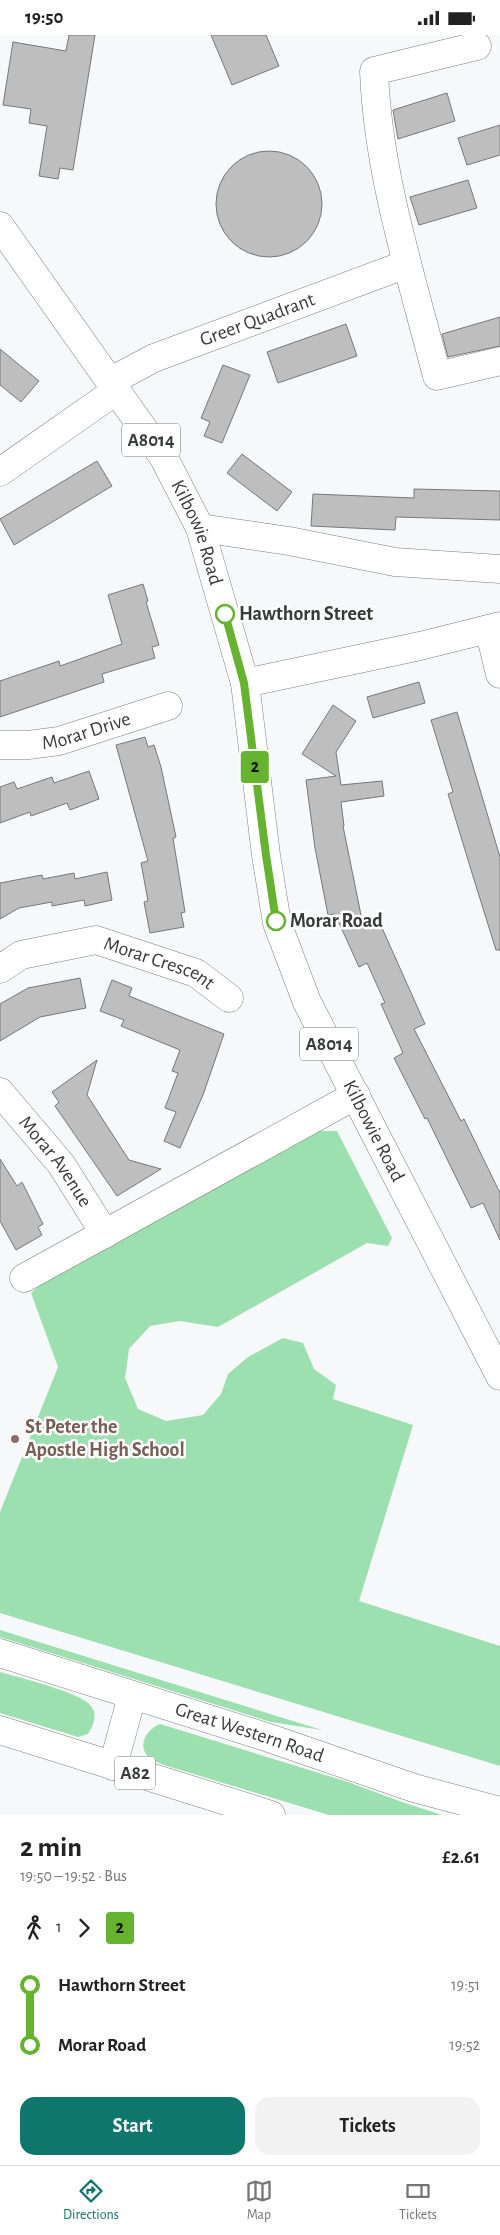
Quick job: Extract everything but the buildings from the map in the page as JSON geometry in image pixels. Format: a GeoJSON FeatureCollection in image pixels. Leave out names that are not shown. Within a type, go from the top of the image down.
{"type":"FeatureCollection","features":[{"type":"Feature","properties":{"kind":"street"},"geometry":{"type":"LineString","coordinates":[[477,46],[374,71],[376,113],[395,220],[437,376],[500,361]]}},
{"type":"Feature","properties":{"kind":"street","name":"Kilbowie Road"},"geometry":{"type":"LineString","coordinates":[[0,226],[164,458],[200,528],[244,683],[276,923],[307,1002],[500,1376]]}},
{"type":"Feature","properties":{"kind":"street","name":"Greer Quadrant"},"geometry":{"type":"LineString","coordinates":[[0,472],[114,386],[154,359],[407,264]]}},
{"type":"Feature","properties":{"kind":"street"},"geometry":{"type":"LineString","coordinates":[[200,528],[289,541],[395,562],[500,569]]}},
{"type":"Feature","properties":{"kind":"street"},"geometry":{"type":"LineString","coordinates":[[244,683],[495,627],[500,674]]}},
{"type":"Feature","properties":{"kind":"street","name":"Morar Drive"},"geometry":{"type":"LineString","coordinates":[[0,745],[28,745],[59,741],[168,706]]}},
{"type":"Feature","properties":{"kind":"street","name":"Morar Crescent"},"geometry":{"type":"LineString","coordinates":[[0,969],[21,955],[96,940],[196,973],[229,998]]}},
{"type":"Feature","properties":{"kind":"street","name":"Morar Avenue"},"geometry":{"type":"LineString","coordinates":[[0,1091],[61,1165],[106,1234]]}},
{"type":"Feature","properties":{"kind":"street"},"geometry":{"type":"LineString","coordinates":[[24,1278],[356,1095]]}},
{"type":"Feature","properties":{"kind":"street","name":"Great Western Road"},"geometry":{"type":"LineString","coordinates":[[0,1653],[132,1697],[269,1738],[414,1788],[500,1811]]}},
{"type":"Feature","properties":{"kind":"street"},"geometry":{"type":"LineString","coordinates":[[113,1766],[132,1697]]}},
{"type":"Feature","properties":{"kind":"street","name":"A82"},"geometry":{"type":"LineString","coordinates":[[0,1730],[271,1815]]}},
{"type":"Feature","properties":{"kind":"green space"},"geometry":{"type":"Polygon","coordinates":[[[313,1131],[337,1131],[392,1238],[388,1246],[367,1243],[218,1327],[180,1321],[150,1326],[129,1349],[125,1378],[138,1409],[166,1421],[203,1415],[221,1394],[228,1374],[248,1357],[283,1338],[303,1343],[314,1369],[336,1385],[333,1399],[413,1425],[359,1601],[500,1646],[500,1766],[0,1613],[0,1512],[58,1367],[31,1293],[53,1273],[313,1131]]]}},
{"type":"Feature","properties":{"kind":"green space"},"geometry":{"type":"Polygon","coordinates":[[[0,1630],[322,1730],[271,1722],[0,1637],[0,1630]]]}},
{"type":"Feature","properties":{"kind":"green space"},"geometry":{"type":"Polygon","coordinates":[[[0,1672],[63,1691],[85,1701],[91,1706],[94,1713],[93,1724],[88,1734],[78,1737],[0,1713],[0,1672]]]}},
{"type":"Feature","properties":{"kind":"green space"},"geometry":{"type":"Polygon","coordinates":[[[160,1724],[348,1782],[442,1815],[329,1815],[164,1765],[148,1756],[143,1745],[149,1732],[160,1724]]]}},
{"type":"Feature","properties":{"kind":"bus line","name":"2"},"geometry":{"type":"LineString","coordinates":[[225,614],[244,683],[276,921]]}},
{"type":"Feature","properties":{"kind":"place","name":"Hawthorn Street"},"geometry":{"type":"Point","coordinates":[225,614]}},
{"type":"Feature","properties":{"kind":"place","name":"Morar Road"},"geometry":{"type":"Point","coordinates":[276,921]}},
{"type":"Feature","properties":{"kind":"place","name":"St Peter the Apostle High School"},"geometry":{"type":"Point","coordinates":[15,1439]}}]}
